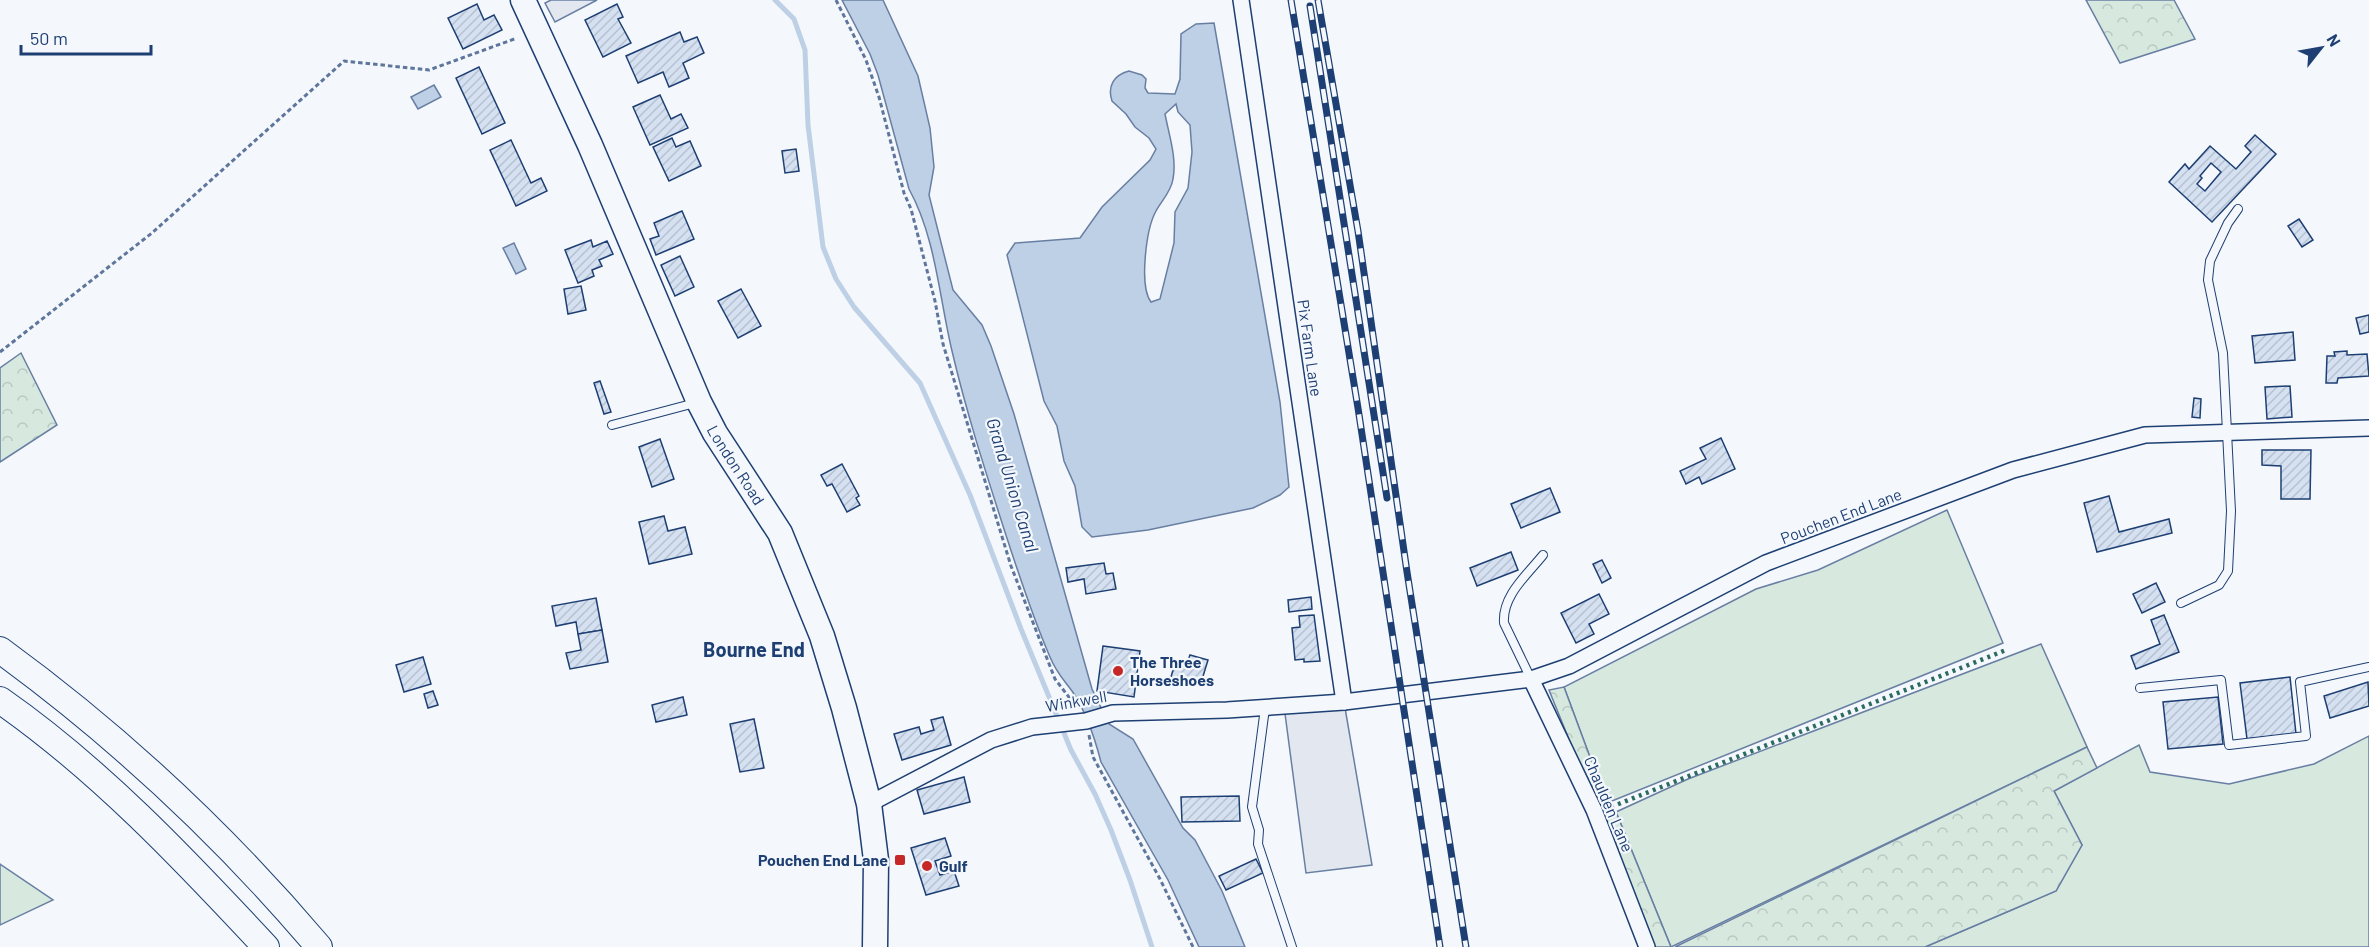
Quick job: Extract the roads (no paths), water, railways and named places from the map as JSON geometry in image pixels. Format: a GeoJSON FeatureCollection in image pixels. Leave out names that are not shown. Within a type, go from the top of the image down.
{"type":"FeatureCollection","features":[{"type":"Feature","properties":{"kind":"highway"},"geometry":{"type":"LineString","coordinates":[[0,650],[42,680],[123,747],[203,822],[319,947]]}},
{"type":"Feature","properties":{"kind":"highway"},"geometry":{"type":"LineString","coordinates":[[0,700],[91,773],[180,855],[266,947]]}},
{"type":"Feature","properties":{"kind":"main road","name":"London Road"},"geometry":{"type":"LineString","coordinates":[[523,0],[590,145],[699,402],[716,433],[780,533],[822,636],[869,804],[876,860],[875,947]]}},
{"type":"Feature","properties":{"kind":"street","name":"Pix Farm Lane"},"geometry":{"type":"LineString","coordinates":[[1241,0],[1344,702]]}},
{"type":"Feature","properties":{"kind":"street","name":"Pouchen End Lane"},"geometry":{"type":"LineString","coordinates":[[1344,702],[1531,679],[1569,666],[1766,563],[2013,470],[2145,435],[2369,428]]}},
{"type":"Feature","properties":{"kind":"street","name":"Chaulden Lane"},"geometry":{"type":"LineString","coordinates":[[1531,679],[1594,810],[1647,947]]}},
{"type":"Feature","properties":{"kind":"street","name":"Winkwell"},"geometry":{"type":"LineString","coordinates":[[869,804],[991,740],[1032,727],[1079,721],[1113,713],[1265,708],[1344,702]]}},
{"type":"Feature","properties":{"kind":"lane"},"geometry":{"type":"LineString","coordinates":[[2181,603],[2219,585],[2228,571],[2231,511],[2229,434],[2223,353],[2208,280],[2215,251],[2238,209]]}},
{"type":"Feature","properties":{"kind":"lane"},"geometry":{"type":"LineString","coordinates":[[612,425],[699,402]]}},
{"type":"Feature","properties":{"kind":"lane"},"geometry":{"type":"LineString","coordinates":[[1531,679],[1504,623],[1503,614],[1511,595],[1543,555]]}},
{"type":"Feature","properties":{"kind":"lane"},"geometry":{"type":"LineString","coordinates":[[2140,688],[2221,681],[2229,745],[2306,736],[2300,682],[2369,667]]}},
{"type":"Feature","properties":{"kind":"lane"},"geometry":{"type":"LineString","coordinates":[[1265,708],[1252,807],[1259,830],[1258,844],[1292,947]]}},
{"type":"Feature","properties":{"kind":"water","name":"Grand Union Canal"},"geometry":{"type":"Polygon","coordinates":[[[842,0],[883,0],[918,76],[930,128],[934,167],[929,195],[953,290],[982,325],[991,346],[1014,414],[1092,689],[1109,724],[1133,739],[1183,828],[1195,840],[1222,891],[1245,947],[1199,947],[1168,880],[1101,762],[1082,707],[1050,657],[1020,578],[976,440],[952,351],[931,248],[909,189],[878,75],[870,54],[842,0]]]}},
{"type":"Feature","properties":{"kind":"water"},"geometry":{"type":"Polygon","coordinates":[[[1214,23],[1280,402],[1289,487],[1280,495],[1253,508],[1148,530],[1092,537],[1082,527],[1075,486],[1064,461],[1057,426],[1044,401],[1007,255],[1015,243],[1080,238],[1102,207],[1150,160],[1156,149],[1149,138],[1135,127],[1126,114],[1112,101],[1111,86],[1119,75],[1129,71],[1142,75],[1146,79],[1145,88],[1148,93],[1175,94],[1180,79],[1181,34],[1196,24],[1214,23]],[[1176,104],[1165,114],[1172,146],[1174,171],[1170,188],[1152,219],[1149,231],[1145,257],[1145,284],[1151,302],[1160,299],[1174,243],[1175,212],[1188,188],[1192,152],[1190,125],[1178,112],[1176,104]]]}},
{"type":"Feature","properties":{"kind":"water"},"geometry":{"type":"Polygon","coordinates":[[[434,85],[441,97],[418,109],[411,97],[434,85]]]}},
{"type":"Feature","properties":{"kind":"water"},"geometry":{"type":"Polygon","coordinates":[[[514,243],[526,269],[516,274],[503,248],[514,243]]]}},
{"type":"Feature","properties":{"kind":"waterway"},"geometry":{"type":"LineString","coordinates":[[775,0],[794,19],[805,50],[808,125],[823,247],[836,279],[854,307],[920,383],[970,495],[1021,629],[1071,750],[1111,830],[1152,947]]}},
{"type":"Feature","properties":{"kind":"railway"},"geometry":{"type":"LineString","coordinates":[[1291,0],[1358,408],[1440,947]]}},
{"type":"Feature","properties":{"kind":"railway"},"geometry":{"type":"LineString","coordinates":[[1318,0],[1358,231],[1407,572],[1466,947]]}},
{"type":"Feature","properties":{"kind":"railway"},"geometry":{"type":"LineString","coordinates":[[1310,6],[1387,498]]}},
{"type":"Feature","properties":{"kind":"place","name":"The Three Horseshoes"},"geometry":{"type":"Point","coordinates":[1118,671]}},
{"type":"Feature","properties":{"kind":"place","name":"Pouchen End Lane"},"geometry":{"type":"Point","coordinates":[900,860]}},
{"type":"Feature","properties":{"kind":"place","name":"Gulf"},"geometry":{"type":"Point","coordinates":[927,866]}},
{"type":"Feature","properties":{"kind":"district","name":"Bourne End"},"geometry":{"type":"Point","coordinates":[754,650]}}]}
